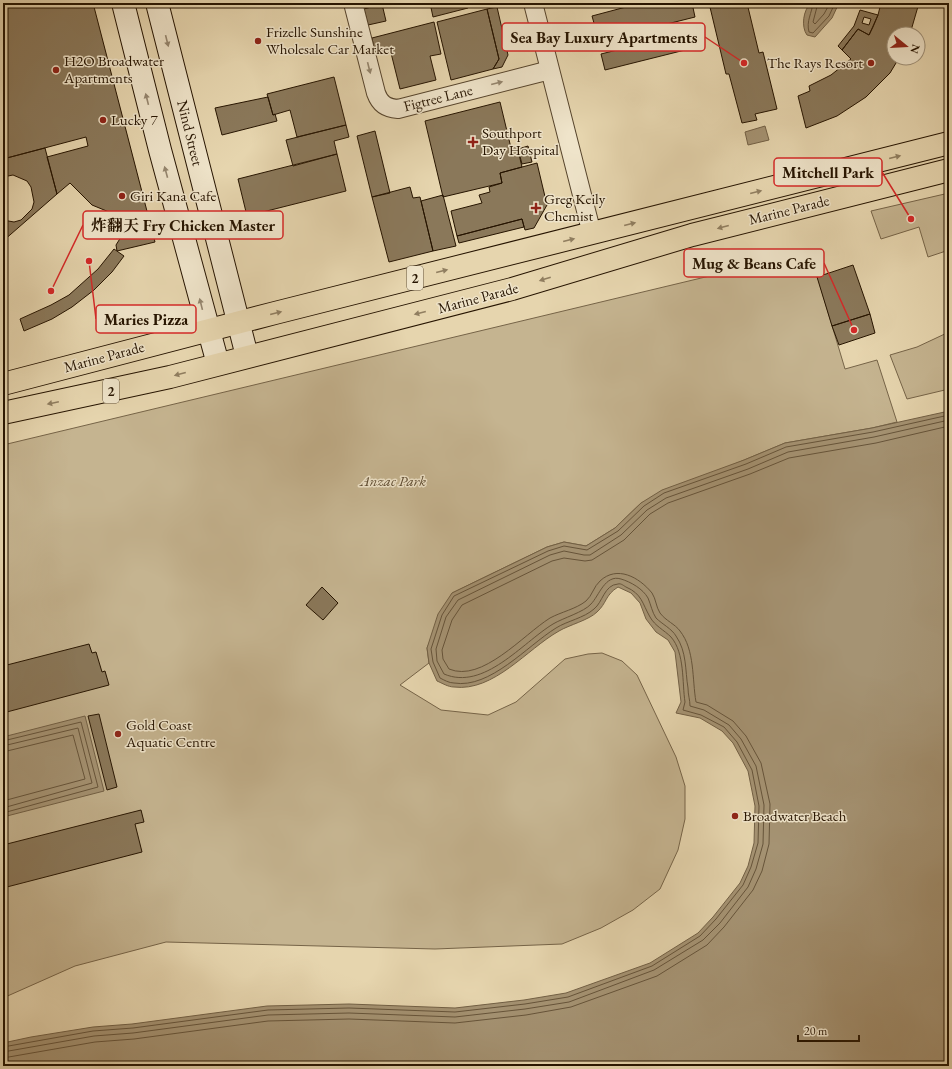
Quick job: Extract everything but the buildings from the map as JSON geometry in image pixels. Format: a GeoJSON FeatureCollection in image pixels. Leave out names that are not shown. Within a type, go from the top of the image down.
{"type":"FeatureCollection","features":[{"type":"Feature","properties":{"kind":"highway","name":"Marine Parade"},"geometry":{"type":"LineString","coordinates":[[3,384],[238,322],[949,143]]}},
{"type":"Feature","properties":{"kind":"highway","name":"Marine Parade"},"geometry":{"type":"LineString","coordinates":[[3,413],[105,392],[512,289],[766,215],[949,170]]}},
{"type":"Feature","properties":{"kind":"street"},"geometry":{"type":"LineString","coordinates":[[123,3],[160,150],[218,364]]}},
{"type":"Feature","properties":{"kind":"street","name":"Nind Street"},"geometry":{"type":"LineString","coordinates":[[157,3],[224,271],[247,356]]}},
{"type":"Feature","properties":{"kind":"street","name":"Figtree Lane"},"geometry":{"type":"LineString","coordinates":[[353,3],[376,93],[379,100],[390,109],[398,109],[550,70]]}},
{"type":"Feature","properties":{"kind":"street"},"geometry":{"type":"LineString","coordinates":[[533,3],[592,234]]}},
{"type":"Feature","properties":{"kind":"street"},"geometry":{"type":"LineString","coordinates":[[160,150],[192,141]]}},
{"type":"Feature","properties":{"kind":"street"},"geometry":{"type":"LineString","coordinates":[[194,277],[211,279],[224,271]]}},
{"type":"Feature","properties":{"kind":"green space"},"geometry":{"type":"Polygon","coordinates":[[[949,193],[949,250],[928,257],[919,227],[881,239],[871,211],[949,193]]]}},
{"type":"Feature","properties":{"kind":"green space","name":"Anzac Park"},"geometry":{"type":"Polygon","coordinates":[[[810,252],[845,369],[877,360],[897,422],[872,428],[785,443],[641,503],[615,528],[586,546],[564,542],[547,547],[452,593],[427,648],[429,663],[400,685],[441,710],[488,715],[516,702],[565,659],[588,654],[602,653],[622,661],[637,675],[676,757],[685,786],[685,819],[678,850],[660,889],[633,910],[601,928],[562,944],[435,949],[166,942],[75,966],[3,998],[3,445],[810,252]]]}},
{"type":"Feature","properties":{"kind":"green space"},"geometry":{"type":"Polygon","coordinates":[[[949,332],[949,389],[907,399],[890,355],[917,347],[949,332]]]}},
{"type":"Feature","properties":{"kind":"water"},"geometry":{"type":"Polygon","coordinates":[[[811,3],[839,3],[832,18],[815,37],[807,35],[804,28],[806,10],[811,3]]]}},
{"type":"Feature","properties":{"kind":"water"},"geometry":{"type":"Polygon","coordinates":[[[765,126],[769,140],[748,145],[745,132],[765,126]]]}},
{"type":"Feature","properties":{"kind":"water"},"geometry":{"type":"Polygon","coordinates":[[[949,411],[949,1066],[3,1066],[3,1043],[93,1027],[132,1024],[267,1006],[349,1004],[455,1008],[524,1000],[566,993],[650,963],[698,933],[740,883],[748,866],[754,843],[755,806],[748,771],[733,743],[722,731],[700,718],[676,713],[681,702],[675,652],[668,640],[656,632],[646,619],[640,603],[631,593],[618,587],[611,593],[600,609],[593,615],[559,631],[510,668],[483,683],[469,687],[452,687],[437,681],[429,663],[427,648],[438,614],[452,593],[547,547],[564,542],[586,546],[615,528],[641,503],[662,490],[744,460],[785,443],[872,428],[949,411]]]}},
{"type":"Feature","properties":{"kind":"water"},"geometry":{"type":"Polygon","coordinates":[[[85,716],[104,791],[3,817],[3,737],[85,716]]]}},
{"type":"Feature","properties":{"kind":"place","name":"Frizelle Sunshine Wholesale Car Market"},"geometry":{"type":"Point","coordinates":[258,41]}},
{"type":"Feature","properties":{"kind":"place","name":"Sea Bay Luxury Apartments"},"geometry":{"type":"Point","coordinates":[744,63]}},
{"type":"Feature","properties":{"kind":"place","name":"The Rays Resort"},"geometry":{"type":"Point","coordinates":[871,63]}},
{"type":"Feature","properties":{"kind":"place","name":"H2O Broadwater Apartments"},"geometry":{"type":"Point","coordinates":[56,70]}},
{"type":"Feature","properties":{"kind":"place","name":"Lucky 7"},"geometry":{"type":"Point","coordinates":[103,120]}},
{"type":"Feature","properties":{"kind":"place","name":"Southport Day Hospital"},"geometry":{"type":"Point","coordinates":[473,142]}},
{"type":"Feature","properties":{"kind":"place","name":"Giri Kana Cafe"},"geometry":{"type":"Point","coordinates":[122,196]}},
{"type":"Feature","properties":{"kind":"place","name":"Greg Keily Chemist"},"geometry":{"type":"Point","coordinates":[536,208]}},
{"type":"Feature","properties":{"kind":"place","name":"Mitchell Park"},"geometry":{"type":"Point","coordinates":[911,219]}},
{"type":"Feature","properties":{"kind":"place","name":"Maries Pizza"},"geometry":{"type":"Point","coordinates":[89,261]}},
{"type":"Feature","properties":{"kind":"place","name":"炸翻天 Fry Chicken Master"},"geometry":{"type":"Point","coordinates":[51,291]}},
{"type":"Feature","properties":{"kind":"place","name":"Mug & Beans Cafe"},"geometry":{"type":"Point","coordinates":[854,330]}},
{"type":"Feature","properties":{"kind":"place","name":"Gold Coast Aquatic Centre"},"geometry":{"type":"Point","coordinates":[118,734]}},
{"type":"Feature","properties":{"kind":"place","name":"Broadwater Beach"},"geometry":{"type":"Point","coordinates":[735,816]}}]}
